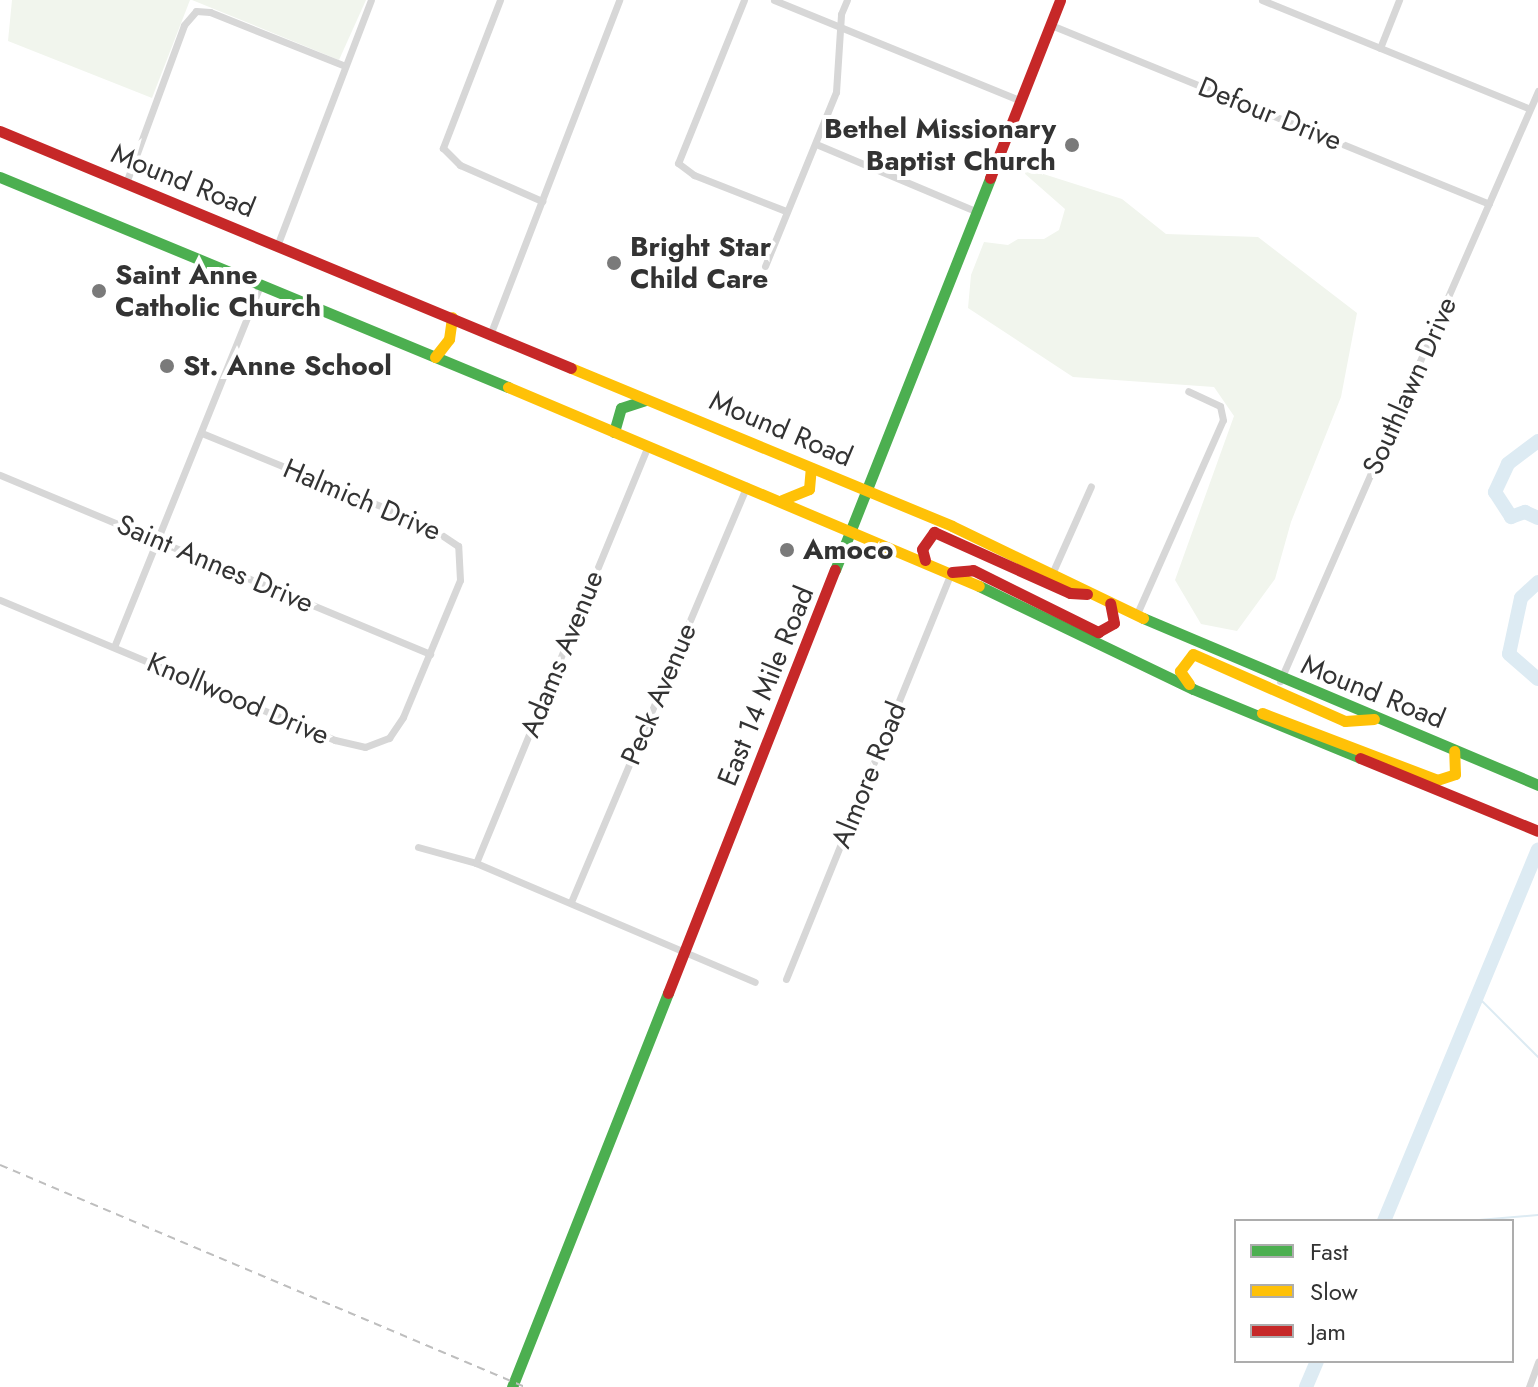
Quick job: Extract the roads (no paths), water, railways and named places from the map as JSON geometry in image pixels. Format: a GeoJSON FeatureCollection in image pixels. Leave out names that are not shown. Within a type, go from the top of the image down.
{"type":"FeatureCollection","features":[{"type":"Feature","properties":{"kind":"main road","name":"East 14 Mile Road"},"geometry":{"type":"LineString","coordinates":[[512,1387],[686,952],[703,899],[855,531],[1060,0]]}},
{"type":"Feature","properties":{"kind":"main road","name":"Mound Road"},"geometry":{"type":"LineString","coordinates":[[0,131],[869,492],[1050,578],[1094,595],[1280,681],[1538,785]]}},
{"type":"Feature","properties":{"kind":"main road"},"geometry":{"type":"LineString","coordinates":[[0,177],[925,560],[1193,689],[1538,831]]}},
{"type":"Feature","properties":{"kind":"main road"},"geometry":{"type":"LineString","coordinates":[[435,357],[449,339],[452,317]]}},
{"type":"Feature","properties":{"kind":"main road"},"geometry":{"type":"LineString","coordinates":[[614,432],[621,408],[646,399]]}},
{"type":"Feature","properties":{"kind":"main road"},"geometry":{"type":"LineString","coordinates":[[781,501],[809,489],[811,468]]}},
{"type":"Feature","properties":{"kind":"main road"},"geometry":{"type":"LineString","coordinates":[[925,560],[922,549],[934,532],[1050,578]]}},
{"type":"Feature","properties":{"kind":"main road"},"geometry":{"type":"LineString","coordinates":[[951,572],[973,570],[1098,632],[1114,623],[1110,603]]}},
{"type":"Feature","properties":{"kind":"main road"},"geometry":{"type":"LineString","coordinates":[[1193,689],[1180,671],[1193,654],[1345,721],[1374,719]]}},
{"type":"Feature","properties":{"kind":"main road"},"geometry":{"type":"LineString","coordinates":[[1246,711],[1277,715],[1437,780],[1455,774],[1454,751]]}},
{"type":"Feature","properties":{"kind":"street"},"geometry":{"type":"LineString","coordinates":[[277,246],[371,0]]}},
{"type":"Feature","properties":{"kind":"street"},"geometry":{"type":"LineString","coordinates":[[500,0],[443,148],[460,165],[542,201]]}},
{"type":"Feature","properties":{"kind":"street"},"geometry":{"type":"LineString","coordinates":[[490,335],[619,0]]}},
{"type":"Feature","properties":{"kind":"street"},"geometry":{"type":"LineString","coordinates":[[744,0],[678,163],[694,175],[786,211]]}},
{"type":"Feature","properties":{"kind":"street"},"geometry":{"type":"LineString","coordinates":[[774,0],[1021,101]]}},
{"type":"Feature","properties":{"kind":"street"},"geometry":{"type":"LineString","coordinates":[[765,266],[816,144],[838,82],[841,27],[847,0]]}},
{"type":"Feature","properties":{"kind":"street"},"geometry":{"type":"LineString","coordinates":[[1262,0],[1279,3],[1530,109]]}},
{"type":"Feature","properties":{"kind":"street"},"geometry":{"type":"LineString","coordinates":[[1380,48],[1399,0]]}},
{"type":"Feature","properties":{"kind":"street"},"geometry":{"type":"LineString","coordinates":[[126,183],[184,25],[196,11],[345,66]]}},
{"type":"Feature","properties":{"kind":"street","name":"Defour Drive"},"geometry":{"type":"LineString","coordinates":[[1051,25],[1489,204]]}},
{"type":"Feature","properties":{"kind":"street","name":"Southlawn Drive"},"geometry":{"type":"LineString","coordinates":[[1280,681],[1538,91]]}},
{"type":"Feature","properties":{"kind":"street"},"geometry":{"type":"LineString","coordinates":[[816,144],[978,212]]}},
{"type":"Feature","properties":{"kind":"street"},"geometry":{"type":"LineString","coordinates":[[114,647],[260,285]]}},
{"type":"Feature","properties":{"kind":"street"},"geometry":{"type":"LineString","coordinates":[[1136,616],[1223,420],[1220,406],[1188,391]]}},
{"type":"Feature","properties":{"kind":"street","name":"Halmich Drive"},"geometry":{"type":"LineString","coordinates":[[201,433],[451,538],[463,568],[430,654]]}},
{"type":"Feature","properties":{"kind":"street","name":"Adams Avenue"},"geometry":{"type":"LineString","coordinates":[[476,863],[648,446]]}},
{"type":"Feature","properties":{"kind":"street","name":"Saint Annes Drive"},"geometry":{"type":"LineString","coordinates":[[0,475],[430,654]]}},
{"type":"Feature","properties":{"kind":"street","name":"Peck Avenue"},"geometry":{"type":"LineString","coordinates":[[571,902],[747,486]]}},
{"type":"Feature","properties":{"kind":"street"},"geometry":{"type":"LineString","coordinates":[[1050,578],[1091,486]]}},
{"type":"Feature","properties":{"kind":"street","name":"Almore Road"},"geometry":{"type":"LineString","coordinates":[[786,979],[951,572]]}},
{"type":"Feature","properties":{"kind":"street","name":"Knollwood Drive"},"geometry":{"type":"LineString","coordinates":[[0,600],[335,740],[365,747],[383,743],[396,730],[430,654]]}},
{"type":"Feature","properties":{"kind":"street"},"geometry":{"type":"LineString","coordinates":[[418,847],[476,863],[755,982]]}},
{"type":"Feature","properties":{"kind":"street"},"geometry":{"type":"LineString","coordinates":[[1529,1387],[1538,1362]]}},
{"type":"Feature","properties":{"kind":"waterway"},"geometry":{"type":"LineString","coordinates":[[1538,441],[1508,464],[1495,492],[1511,517],[1525,512],[1538,518]]}},
{"type":"Feature","properties":{"kind":"waterway"},"geometry":{"type":"LineString","coordinates":[[1538,582],[1521,598],[1509,654],[1538,679]]}},
{"type":"Feature","properties":{"kind":"waterway"},"geometry":{"type":"LineString","coordinates":[[1385,1219],[1538,850]]}},
{"type":"Feature","properties":{"kind":"waterway"},"geometry":{"type":"LineString","coordinates":[[1478,997],[1538,1057]]}},
{"type":"Feature","properties":{"kind":"waterway"},"geometry":{"type":"LineString","coordinates":[[1491,1219],[1538,1215]]}},
{"type":"Feature","properties":{"kind":"waterway"},"geometry":{"type":"LineString","coordinates":[[1306,1387],[1316,1363]]}},
{"type":"Feature","properties":{"kind":"railway"},"geometry":{"type":"LineString","coordinates":[[0,1165],[525,1387]]}},
{"type":"Feature","properties":{"kind":"place","name":"Bethel Missionary Baptist Church"},"geometry":{"type":"Point","coordinates":[1072,145]}},
{"type":"Feature","properties":{"kind":"place","name":"Bright Star Child Care"},"geometry":{"type":"Point","coordinates":[614,263]}},
{"type":"Feature","properties":{"kind":"place","name":"Saint Anne Catholic Church"},"geometry":{"type":"Point","coordinates":[99,291]}},
{"type":"Feature","properties":{"kind":"place","name":"St. Anne School"},"geometry":{"type":"Point","coordinates":[167,366]}},
{"type":"Feature","properties":{"kind":"place","name":"Amoco"},"geometry":{"type":"Point","coordinates":[787,550]}}]}
